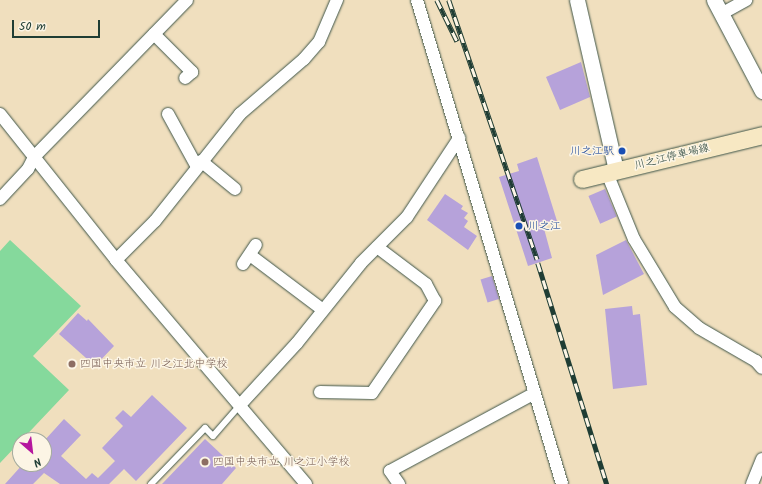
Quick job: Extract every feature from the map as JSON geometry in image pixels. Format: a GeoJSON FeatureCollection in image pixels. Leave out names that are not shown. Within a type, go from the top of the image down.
{"type":"FeatureCollection","features":[{"type":"Feature","properties":{"kind":"main road","name":"川之江停車場線"},"geometry":{"type":"LineString","coordinates":[[582,179],[762,135]]}},
{"type":"Feature","properties":{"kind":"street"},"geometry":{"type":"LineString","coordinates":[[0,199],[28,169],[34,157],[186,0]]}},
{"type":"Feature","properties":{"kind":"street"},"geometry":{"type":"LineString","coordinates":[[116,260],[155,221],[240,114],[304,59],[319,42],[337,0]]}},
{"type":"Feature","properties":{"kind":"street"},"geometry":{"type":"LineString","coordinates":[[417,0],[459,138],[533,394],[562,484]]}},
{"type":"Feature","properties":{"kind":"street"},"geometry":{"type":"LineString","coordinates":[[578,0],[611,172],[634,239],[675,307],[699,328],[756,361],[762,368]]}},
{"type":"Feature","properties":{"kind":"street"},"geometry":{"type":"LineString","coordinates":[[714,0],[762,91]]}},
{"type":"Feature","properties":{"kind":"street"},"geometry":{"type":"LineString","coordinates":[[721,14],[746,0]]}},
{"type":"Feature","properties":{"kind":"street"},"geometry":{"type":"LineString","coordinates":[[154,34],[192,72],[185,78]]}},
{"type":"Feature","properties":{"kind":"street"},"geometry":{"type":"LineString","coordinates":[[0,114],[116,260],[306,484]]}},
{"type":"Feature","properties":{"kind":"street"},"geometry":{"type":"LineString","coordinates":[[168,114],[199,164],[236,189]]}},
{"type":"Feature","properties":{"kind":"street"},"geometry":{"type":"LineString","coordinates":[[240,405],[297,343],[377,247],[416,205],[459,138]]}},
{"type":"Feature","properties":{"kind":"street"},"geometry":{"type":"LineString","coordinates":[[320,392],[372,393],[435,301],[426,284],[377,247]]}},
{"type":"Feature","properties":{"kind":"street"},"geometry":{"type":"LineString","coordinates":[[250,255],[324,310]]}},
{"type":"Feature","properties":{"kind":"street"},"geometry":{"type":"LineString","coordinates":[[399,484],[390,471],[533,394]]}},
{"type":"Feature","properties":{"kind":"street"},"geometry":{"type":"LineString","coordinates":[[752,484],[762,459]]}},
{"type":"Feature","properties":{"kind":"lane"},"geometry":{"type":"LineString","coordinates":[[151,484],[205,428],[213,436],[240,405]]}},
{"type":"Feature","properties":{"kind":"green space"},"geometry":{"type":"Polygon","coordinates":[[[10,240],[81,306],[33,356],[69,390],[29,432],[12,432],[12,450],[0,463],[0,251],[10,240]]]}},
{"type":"Feature","properties":{"kind":"building"},"geometry":{"type":"Polygon","coordinates":[[[581,62],[590,97],[560,110],[546,77],[581,62]]]}},
{"type":"Feature","properties":{"kind":"building"},"geometry":{"type":"Polygon","coordinates":[[[537,157],[557,221],[543,225],[552,258],[528,266],[499,177],[519,171],[517,164],[537,157]]]}},
{"type":"Feature","properties":{"kind":"building"},"geometry":{"type":"Polygon","coordinates":[[[605,189],[617,217],[600,224],[588,196],[605,189]]]}},
{"type":"Feature","properties":{"kind":"building"},"geometry":{"type":"Polygon","coordinates":[[[445,194],[463,206],[461,209],[468,213],[464,218],[468,221],[464,227],[477,236],[468,250],[427,220],[445,194]]]}},
{"type":"Feature","properties":{"kind":"building"},"geometry":{"type":"Polygon","coordinates":[[[626,240],[644,274],[603,295],[596,255],[626,240]]]}},
{"type":"Feature","properties":{"kind":"building"},"geometry":{"type":"Polygon","coordinates":[[[492,276],[499,299],[488,302],[481,280],[492,276]]]}},
{"type":"Feature","properties":{"kind":"building"},"geometry":{"type":"Polygon","coordinates":[[[632,306],[633,315],[640,314],[647,385],[613,389],[605,309],[632,306]]]}},
{"type":"Feature","properties":{"kind":"building"},"geometry":{"type":"Polygon","coordinates":[[[78,313],[87,321],[88,319],[114,346],[95,366],[59,334],[78,313]]]}},
{"type":"Feature","properties":{"kind":"building"},"geometry":{"type":"Polygon","coordinates":[[[152,395],[187,428],[136,481],[124,469],[109,484],[60,484],[44,473],[33,484],[5,484],[16,472],[52,472],[52,432],[64,419],[81,435],[61,456],[86,479],[92,473],[98,478],[115,461],[102,448],[123,426],[115,418],[123,410],[131,417],[152,395]]]}},
{"type":"Feature","properties":{"kind":"building","name":"四国中央市立 川之江小学校"},"geometry":{"type":"Polygon","coordinates":[[[205,439],[236,468],[222,484],[162,484],[205,439]]]}},
{"type":"Feature","properties":{"kind":"railway"},"geometry":{"type":"LineString","coordinates":[[437,0],[457,41]]}},
{"type":"Feature","properties":{"kind":"railway"},"geometry":{"type":"LineString","coordinates":[[449,0],[537,259]]}},
{"type":"Feature","properties":{"kind":"railway"},"geometry":{"type":"LineString","coordinates":[[538,263],[607,484]]}},
{"type":"Feature","properties":{"kind":"place","name":"川之江駅"},"geometry":{"type":"Point","coordinates":[622,151]}},
{"type":"Feature","properties":{"kind":"place","name":"川之江"},"geometry":{"type":"Point","coordinates":[519,226]}},
{"type":"Feature","properties":{"kind":"place","name":"四国中央市立 川之江北中学校"},"geometry":{"type":"Point","coordinates":[72,364]}},
{"type":"Feature","properties":{"kind":"place","name":"四国中央市立 川之江小学校"},"geometry":{"type":"Point","coordinates":[205,462]}}]}
